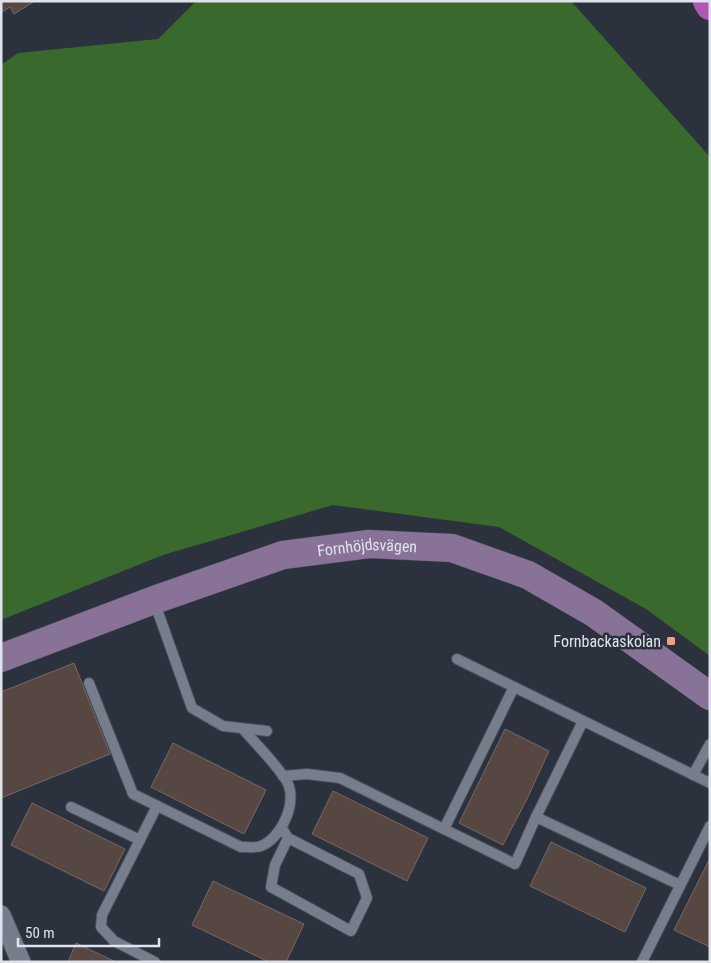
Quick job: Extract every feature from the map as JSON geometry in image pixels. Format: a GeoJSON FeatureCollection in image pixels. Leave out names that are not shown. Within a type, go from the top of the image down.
{"type":"FeatureCollection","features":[{"type":"Feature","properties":{"kind":"highway"},"geometry":{"type":"LineString","coordinates":[[707,1],[710,6]]}},
{"type":"Feature","properties":{"kind":"street","name":"Fornhöjdsvägen"},"geometry":{"type":"LineString","coordinates":[[1,658],[154,600],[283,555],[369,544],[452,548],[528,575],[545,584],[594,613],[710,696]]}},
{"type":"Feature","properties":{"kind":"street"},"geometry":{"type":"LineString","coordinates":[[1,914],[21,962]]}},
{"type":"Feature","properties":{"kind":"lane"},"geometry":{"type":"LineString","coordinates":[[154,600],[192,708],[223,726],[267,732]]}},
{"type":"Feature","properties":{"kind":"lane"},"geometry":{"type":"LineString","coordinates":[[457,659],[710,783]]}},
{"type":"Feature","properties":{"kind":"lane"},"geometry":{"type":"LineString","coordinates":[[90,683],[133,794],[241,847],[260,847],[273,838],[282,828],[289,810],[290,794],[284,776],[243,729]]}},
{"type":"Feature","properties":{"kind":"lane"},"geometry":{"type":"LineString","coordinates":[[444,829],[514,687]]}},
{"type":"Feature","properties":{"kind":"lane"},"geometry":{"type":"LineString","coordinates":[[284,776],[307,774],[340,778],[515,864],[583,721]]}},
{"type":"Feature","properties":{"kind":"lane"},"geometry":{"type":"LineString","coordinates":[[693,775],[710,744]]}},
{"type":"Feature","properties":{"kind":"lane"},"geometry":{"type":"LineString","coordinates":[[154,962],[114,941],[101,927],[102,915],[157,806]]}},
{"type":"Feature","properties":{"kind":"lane"},"geometry":{"type":"LineString","coordinates":[[71,807],[140,840]]}},
{"type":"Feature","properties":{"kind":"lane"},"geometry":{"type":"LineString","coordinates":[[536,817],[680,885]]}},
{"type":"Feature","properties":{"kind":"lane"},"geometry":{"type":"LineString","coordinates":[[642,962],[710,826]]}},
{"type":"Feature","properties":{"kind":"lane"},"geometry":{"type":"LineString","coordinates":[[282,828],[288,838],[359,874],[367,898],[351,931],[271,887],[275,865],[288,838]]}},
{"type":"Feature","properties":{"kind":"green space"},"geometry":{"type":"Polygon","coordinates":[[[196,1],[571,1],[710,157],[710,656],[646,609],[499,527],[333,505],[163,555],[1,620],[1,65],[18,53],[158,39],[196,1]]]}},
{"type":"Feature","properties":{"kind":"building"},"geometry":{"type":"Polygon","coordinates":[[[1,1],[35,1],[14,14],[10,7],[2,12],[1,1]]]}},
{"type":"Feature","properties":{"kind":"building"},"geometry":{"type":"Polygon","coordinates":[[[74,663],[110,754],[1,798],[1,692],[74,663]]]}},
{"type":"Feature","properties":{"kind":"building"},"geometry":{"type":"Polygon","coordinates":[[[505,729],[549,751],[503,845],[459,823],[505,729]]]}},
{"type":"Feature","properties":{"kind":"building"},"geometry":{"type":"Polygon","coordinates":[[[173,743],[266,790],[244,834],[151,787],[173,743]]]}},
{"type":"Feature","properties":{"kind":"building"},"geometry":{"type":"Polygon","coordinates":[[[333,791],[428,838],[407,881],[312,834],[333,791]]]}},
{"type":"Feature","properties":{"kind":"building"},"geometry":{"type":"Polygon","coordinates":[[[32,803],[125,849],[104,891],[11,845],[32,803]]]}},
{"type":"Feature","properties":{"kind":"building"},"geometry":{"type":"Polygon","coordinates":[[[551,842],[646,888],[625,932],[530,886],[551,842]]]}},
{"type":"Feature","properties":{"kind":"building"},"geometry":{"type":"Polygon","coordinates":[[[710,858],[710,947],[674,930],[710,858]]]}},
{"type":"Feature","properties":{"kind":"building"},"geometry":{"type":"Polygon","coordinates":[[[213,881],[304,924],[286,962],[269,962],[192,925],[213,881]]]}},
{"type":"Feature","properties":{"kind":"building"},"geometry":{"type":"Polygon","coordinates":[[[76,943],[116,962],[68,962],[76,943]]]}},
{"type":"Feature","properties":{"kind":"place","name":"Fornbackaskolan"},"geometry":{"type":"Point","coordinates":[671,641]}}]}
